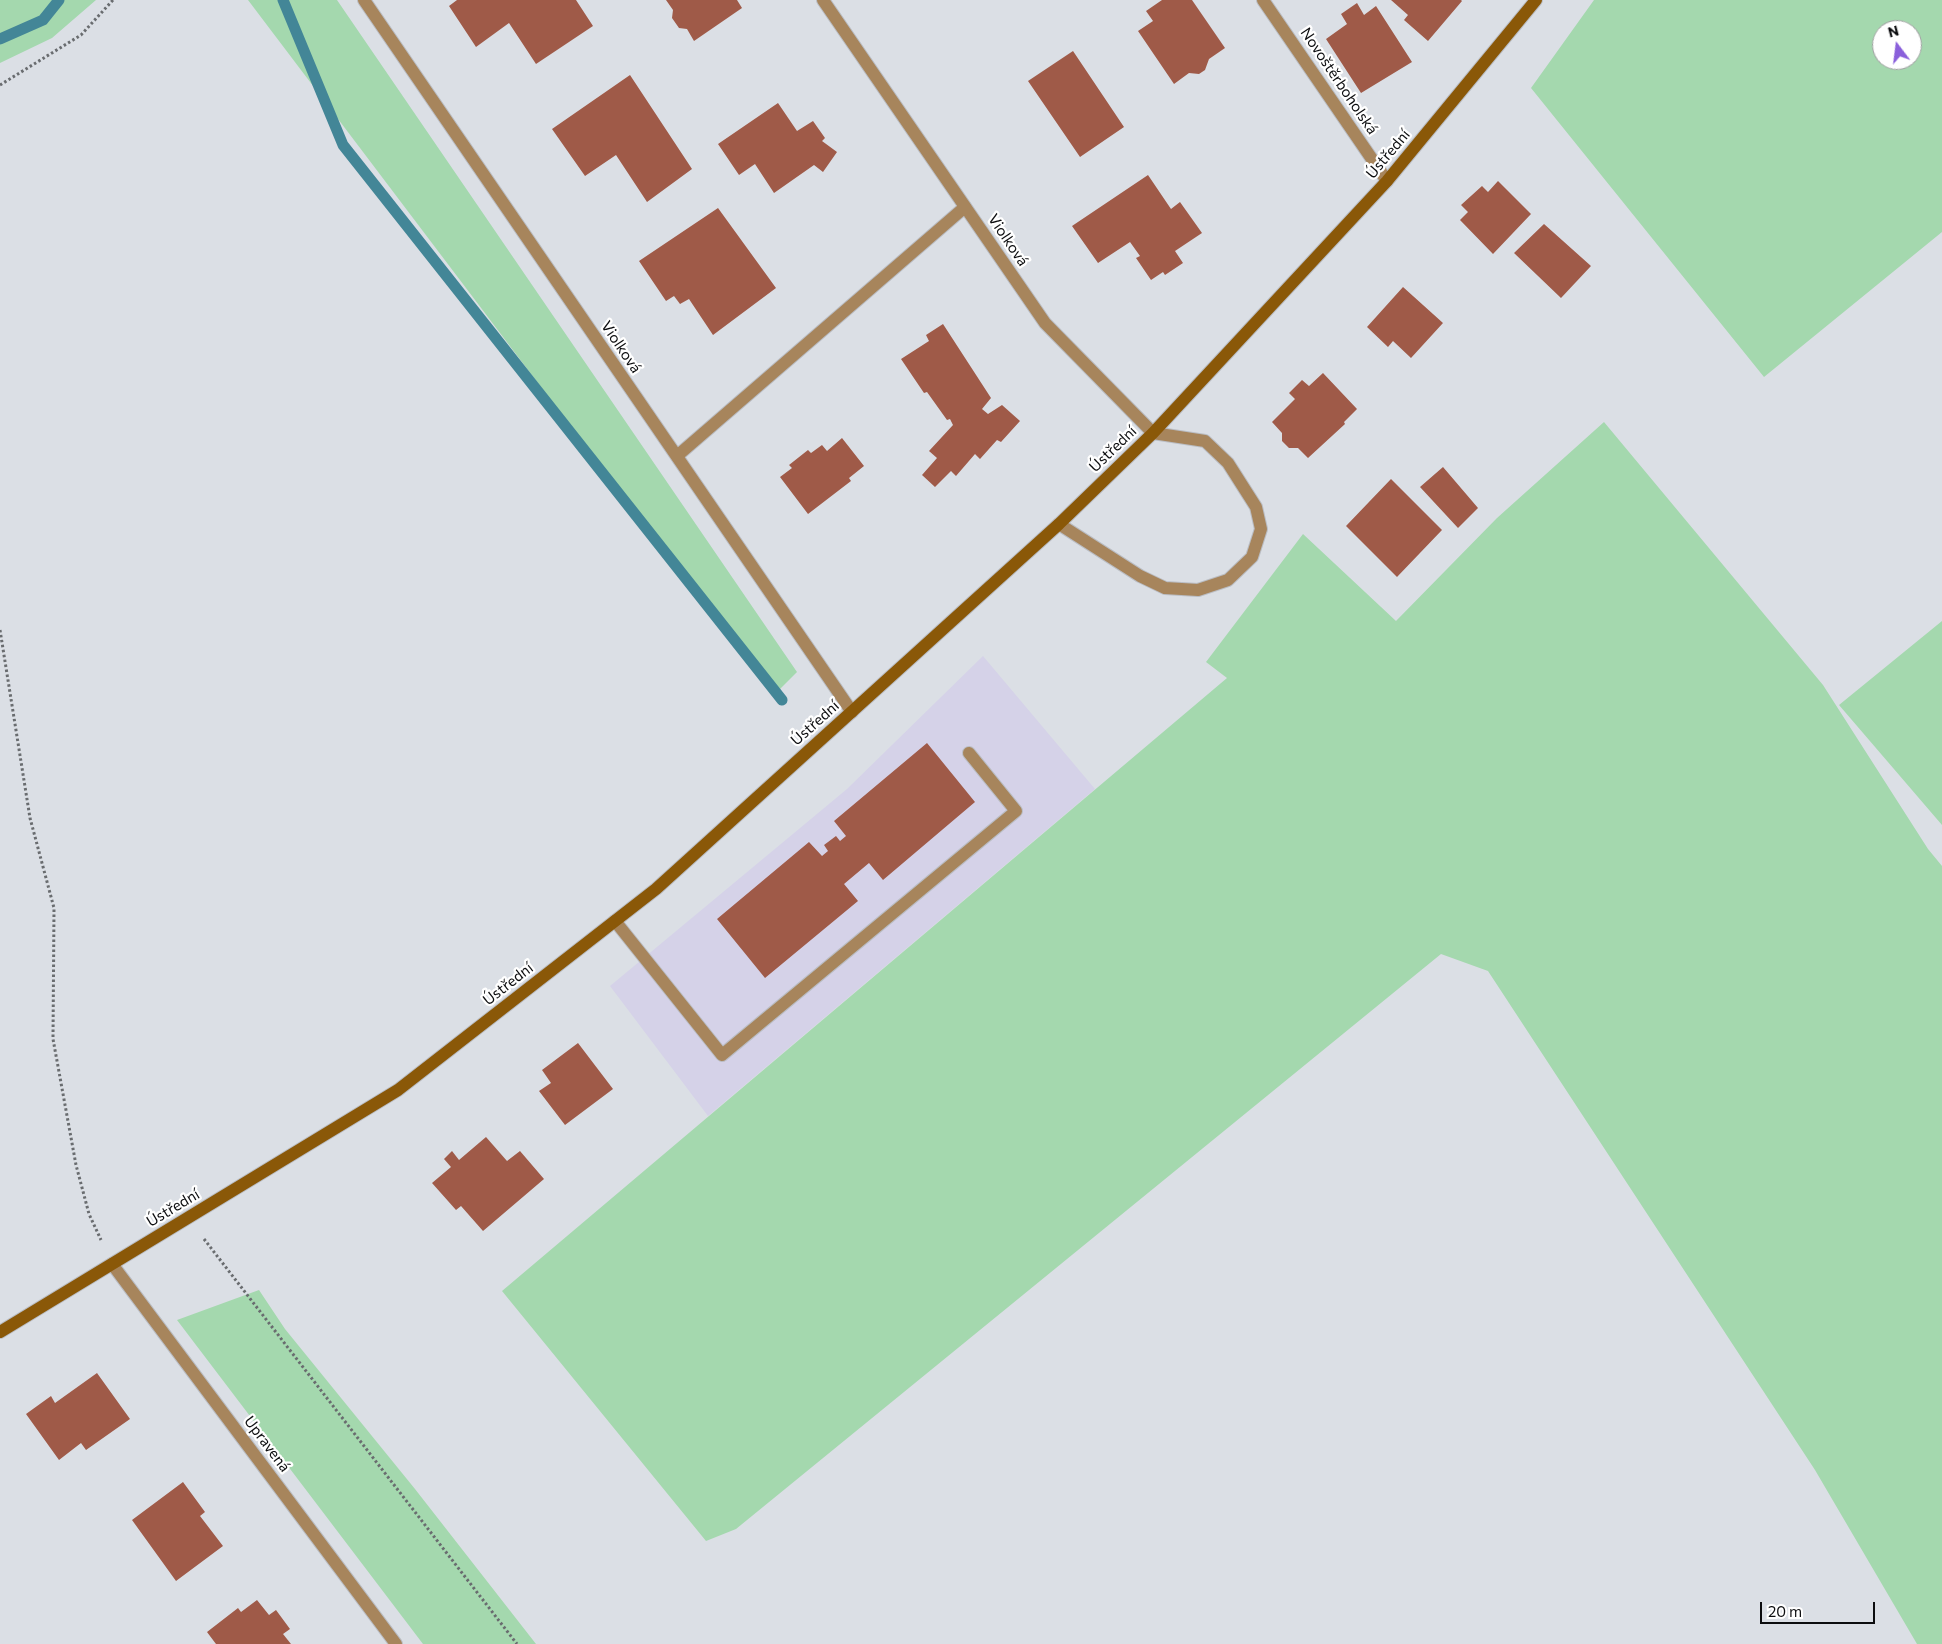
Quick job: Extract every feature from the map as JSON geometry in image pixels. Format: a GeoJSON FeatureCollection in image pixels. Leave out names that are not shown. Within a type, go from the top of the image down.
{"type":"FeatureCollection","features":[{"type":"Feature","properties":{"kind":"street","name":"Violková"},"geometry":{"type":"LineString","coordinates":[[364,0],[852,712]]}},
{"type":"Feature","properties":{"kind":"street","name":"Violková"},"geometry":{"type":"LineString","coordinates":[[823,0],[1045,323],[1153,433]]}},
{"type":"Feature","properties":{"kind":"street","name":"Novoštěrboholská"},"geometry":{"type":"LineString","coordinates":[[1263,0],[1387,181]]}},
{"type":"Feature","properties":{"kind":"street","name":"Ústřední"},"geometry":{"type":"LineString","coordinates":[[0,1332],[398,1090],[656,889],[1059,524],[1153,433],[1387,181],[1536,0]]}},
{"type":"Feature","properties":{"kind":"street"},"geometry":{"type":"LineString","coordinates":[[677,456],[965,207]]}},
{"type":"Feature","properties":{"kind":"street"},"geometry":{"type":"LineString","coordinates":[[1059,524],[1140,576],[1165,588],[1198,590],[1228,580],[1252,557],[1261,529],[1256,507],[1228,463],[1205,441],[1153,433]]}},
{"type":"Feature","properties":{"kind":"street"},"geometry":{"type":"LineString","coordinates":[[615,921],[722,1055],[1016,810],[969,753]]}},
{"type":"Feature","properties":{"kind":"street","name":"Upravená"},"geometry":{"type":"LineString","coordinates":[[112,1264],[396,1644]]}},
{"type":"Feature","properties":{"kind":"path"},"geometry":{"type":"LineString","coordinates":[[0,85],[81,35],[113,0]]}},
{"type":"Feature","properties":{"kind":"path"},"geometry":{"type":"LineString","coordinates":[[0,630],[30,818],[54,908],[53,1038],[76,1165],[89,1214],[112,1264]]}},
{"type":"Feature","properties":{"kind":"path"},"geometry":{"type":"LineString","coordinates":[[188,1218],[517,1644]]}},
{"type":"Feature","properties":{"kind":"shaded area"},"geometry":{"type":"Polygon","coordinates":[[[983,656],[1095,789],[708,1116],[610,986],[847,789],[983,656]]]}},
{"type":"Feature","properties":{"kind":"green space"},"geometry":{"type":"Polygon","coordinates":[[[0,0],[96,0],[52,38],[0,63],[0,0]]]}},
{"type":"Feature","properties":{"kind":"green space"},"geometry":{"type":"Polygon","coordinates":[[[248,0],[337,0],[797,672],[774,695],[248,0]]]}},
{"type":"Feature","properties":{"kind":"green space"},"geometry":{"type":"Polygon","coordinates":[[[1594,0],[1942,0],[1942,232],[1764,377],[1531,88],[1594,0]]]}},
{"type":"Feature","properties":{"kind":"green space"},"geometry":{"type":"Polygon","coordinates":[[[1604,422],[1823,685],[1928,849],[1942,866],[1942,1644],[1917,1644],[1815,1470],[1488,971],[1441,954],[736,1529],[706,1541],[502,1291],[1227,678],[1206,662],[1303,534],[1396,621],[1497,518],[1604,422]]]}},
{"type":"Feature","properties":{"kind":"green space"},"geometry":{"type":"Polygon","coordinates":[[[1942,621],[1942,825],[1839,705],[1942,621]]]}},
{"type":"Feature","properties":{"kind":"green space"},"geometry":{"type":"Polygon","coordinates":[[[259,1290],[285,1329],[415,1489],[536,1644],[423,1644],[177,1320],[259,1290]]]}},
{"type":"Feature","properties":{"kind":"building"},"geometry":{"type":"Polygon","coordinates":[[[457,0],[576,0],[593,26],[536,64],[509,23],[476,47],[449,6],[457,0]]]}},
{"type":"Feature","properties":{"kind":"building"},"geometry":{"type":"Polygon","coordinates":[[[666,0],[737,0],[742,8],[694,41],[687,29],[679,28],[672,18],[673,10],[666,0]]]}},
{"type":"Feature","properties":{"kind":"building"},"geometry":{"type":"Polygon","coordinates":[[[1162,0],[1192,0],[1225,48],[1209,59],[1205,70],[1199,74],[1189,73],[1174,84],[1138,31],[1153,21],[1146,11],[1162,0]]]}},
{"type":"Feature","properties":{"kind":"building"},"geometry":{"type":"Polygon","coordinates":[[[1391,0],[1462,1],[1428,41],[1404,20],[1408,15],[1391,0]]]}},
{"type":"Feature","properties":{"kind":"building"},"geometry":{"type":"Polygon","coordinates":[[[1357,3],[1364,15],[1376,6],[1412,62],[1361,93],[1326,39],[1347,24],[1341,14],[1357,3]]]}},
{"type":"Feature","properties":{"kind":"building"},"geometry":{"type":"Polygon","coordinates":[[[1073,51],[1124,127],[1080,157],[1028,81],[1073,51]]]}},
{"type":"Feature","properties":{"kind":"building"},"geometry":{"type":"Polygon","coordinates":[[[630,75],[692,169],[647,202],[616,155],[585,176],[552,129],[630,75]]]}},
{"type":"Feature","properties":{"kind":"building"},"geometry":{"type":"Polygon","coordinates":[[[778,103],[797,131],[813,121],[825,138],[822,141],[837,152],[823,172],[814,165],[774,193],[755,164],[739,175],[718,144],[778,103]]]}},
{"type":"Feature","properties":{"kind":"building"},"geometry":{"type":"Polygon","coordinates":[[[1148,175],[1171,209],[1180,202],[1202,233],[1175,251],[1183,263],[1165,275],[1163,272],[1151,280],[1136,258],[1140,256],[1130,242],[1098,263],[1072,226],[1148,175]]]}},
{"type":"Feature","properties":{"kind":"building"},"geometry":{"type":"Polygon","coordinates":[[[1498,181],[1531,214],[1493,254],[1460,220],[1468,212],[1461,205],[1482,186],[1488,192],[1498,181]]]}},
{"type":"Feature","properties":{"kind":"building"},"geometry":{"type":"Polygon","coordinates":[[[718,208],[776,288],[713,335],[689,299],[680,304],[674,296],[666,301],[639,261],[718,208]]]}},
{"type":"Feature","properties":{"kind":"building"},"geometry":{"type":"Polygon","coordinates":[[[1544,224],[1591,266],[1561,298],[1514,253],[1544,224]]]}},
{"type":"Feature","properties":{"kind":"building"},"geometry":{"type":"Polygon","coordinates":[[[1403,287],[1443,323],[1411,358],[1393,341],[1388,347],[1367,327],[1403,287]]]}},
{"type":"Feature","properties":{"kind":"building"},"geometry":{"type":"Polygon","coordinates":[[[943,324],[991,398],[982,409],[988,414],[1002,405],[1020,421],[1001,442],[997,440],[980,459],[975,454],[956,476],[951,471],[935,487],[922,475],[937,458],[929,451],[953,425],[950,419],[947,420],[927,392],[924,393],[901,359],[929,341],[926,335],[943,324]]]}},
{"type":"Feature","properties":{"kind":"building"},"geometry":{"type":"Polygon","coordinates":[[[1323,373],[1357,409],[1344,422],[1345,424],[1308,458],[1298,448],[1289,448],[1282,441],[1282,433],[1272,422],[1295,399],[1289,393],[1302,380],[1309,386],[1323,373]]]}},
{"type":"Feature","properties":{"kind":"building"},"geometry":{"type":"Polygon","coordinates":[[[842,438],[864,466],[849,478],[851,481],[808,514],[780,477],[792,468],[789,465],[808,450],[811,453],[822,445],[827,451],[842,438]]]}},
{"type":"Feature","properties":{"kind":"building"},"geometry":{"type":"Polygon","coordinates":[[[1443,467],[1478,508],[1458,528],[1420,487],[1443,467]]]}},
{"type":"Feature","properties":{"kind":"building"},"geometry":{"type":"Polygon","coordinates":[[[1391,479],[1442,530],[1397,577],[1346,526],[1391,479]]]}},
{"type":"Feature","properties":{"kind":"building"},"geometry":{"type":"Polygon","coordinates":[[[927,743],[975,802],[883,880],[869,863],[844,884],[858,901],[765,978],[717,919],[809,842],[822,856],[828,851],[824,845],[836,836],[840,841],[846,836],[834,821],[927,743]]]}},
{"type":"Feature","properties":{"kind":"building"},"geometry":{"type":"Polygon","coordinates":[[[578,1043],[613,1089],[565,1125],[539,1091],[551,1083],[542,1070],[578,1043]]]}},
{"type":"Feature","properties":{"kind":"building"},"geometry":{"type":"Polygon","coordinates":[[[486,1137],[507,1161],[520,1151],[544,1179],[483,1231],[461,1206],[456,1210],[432,1183],[451,1167],[444,1159],[452,1151],[459,1160],[486,1137]]]}},
{"type":"Feature","properties":{"kind":"building"},"geometry":{"type":"Polygon","coordinates":[[[97,1373],[130,1419],[86,1450],[81,1443],[59,1460],[26,1414],[51,1396],[55,1403],[97,1373]]]}},
{"type":"Feature","properties":{"kind":"building"},"geometry":{"type":"Polygon","coordinates":[[[183,1482],[205,1512],[200,1516],[223,1546],[176,1581],[132,1520],[183,1482]]]}},
{"type":"Feature","properties":{"kind":"building"},"geometry":{"type":"Polygon","coordinates":[[[257,1600],[269,1615],[276,1610],[290,1629],[283,1634],[291,1644],[216,1644],[207,1632],[238,1608],[241,1612],[257,1600]]]}},
{"type":"Feature","properties":{"kind":"waterway"},"geometry":{"type":"LineString","coordinates":[[0,39],[43,20],[59,0]]}},
{"type":"Feature","properties":{"kind":"waterway"},"geometry":{"type":"LineString","coordinates":[[283,0],[343,145],[782,700]]}}]}
